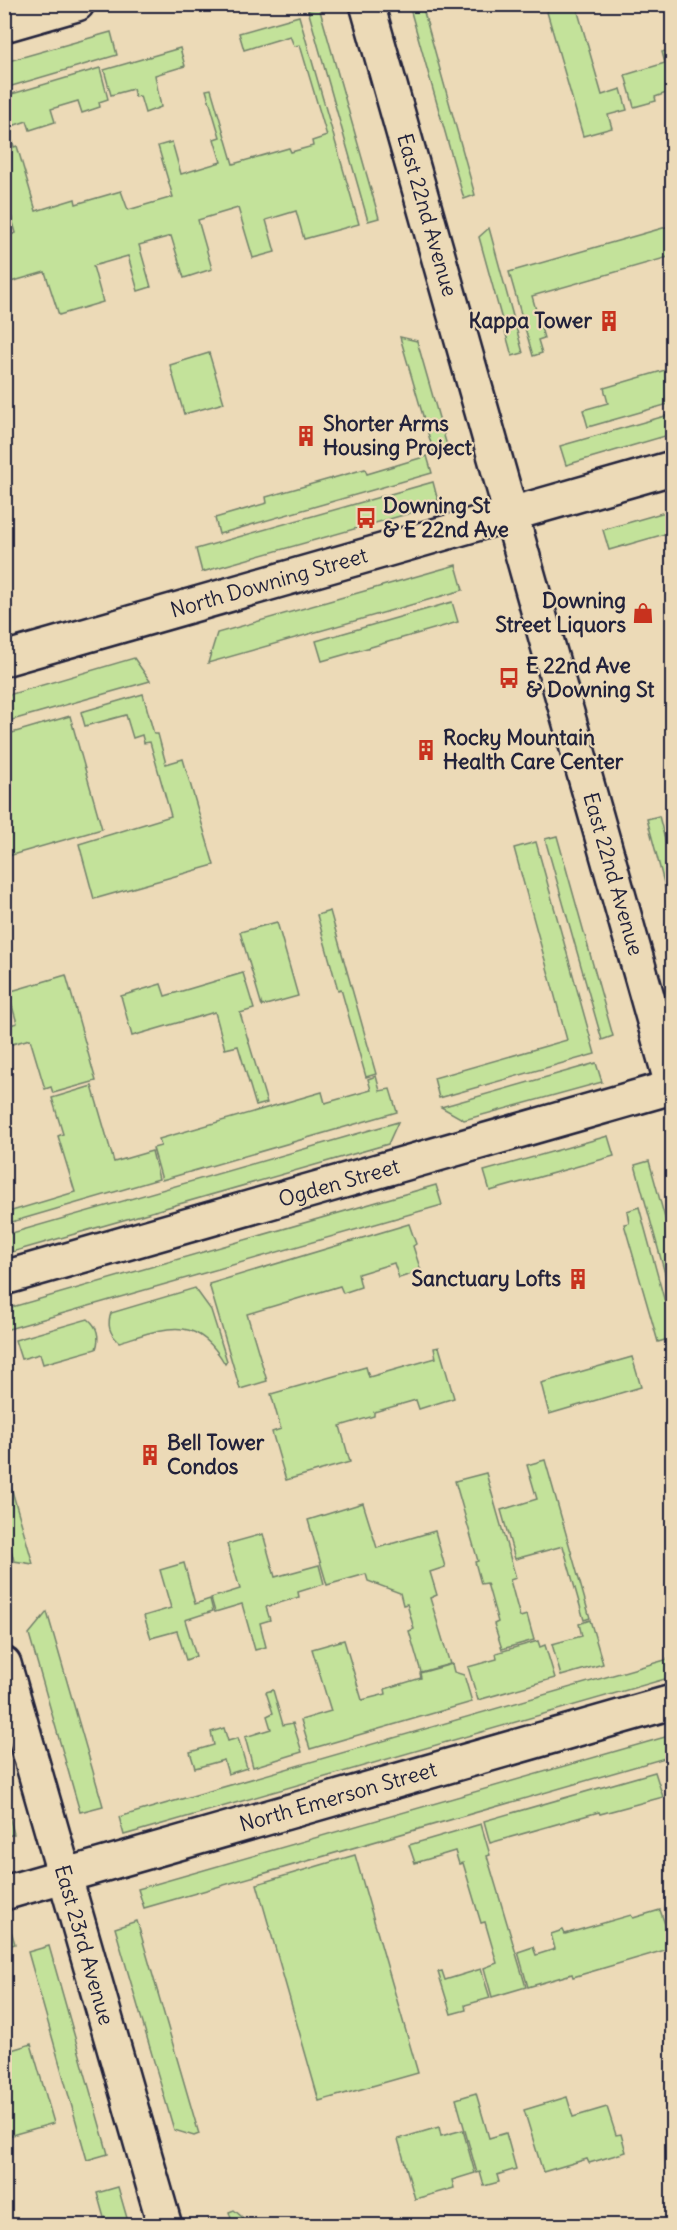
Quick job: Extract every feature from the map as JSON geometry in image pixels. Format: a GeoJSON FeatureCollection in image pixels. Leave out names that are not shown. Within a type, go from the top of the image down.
{"type":"FeatureCollection","features":[{"type":"Feature","properties":{"kind":"street"},"geometry":{"type":"LineString","coordinates":[[4,25],[77,4]]}},
{"type":"Feature","properties":{"kind":"street","name":"East 22nd Avenue"},"geometry":{"type":"LineString","coordinates":[[367,4],[672,1086]]}},
{"type":"Feature","properties":{"kind":"street","name":"North Downing Street"},"geometry":{"type":"LineString","coordinates":[[4,659],[672,468]]}},
{"type":"Feature","properties":{"kind":"street","name":"Ogden Street"},"geometry":{"type":"LineString","coordinates":[[4,1278],[672,1086]]}},
{"type":"Feature","properties":{"kind":"street","name":"East 23rd Avenue"},"geometry":{"type":"LineString","coordinates":[[4,1664],[165,2226]]}},
{"type":"Feature","properties":{"kind":"street","name":"North Emerson Street"},"geometry":{"type":"LineString","coordinates":[[4,1893],[672,1702]]}},
{"type":"Feature","properties":{"kind":"green space"},"geometry":{"type":"Polygon","coordinates":[[[409,5],[422,5],[475,195],[464,199],[409,5]]]}},
{"type":"Feature","properties":{"kind":"green space"},"geometry":{"type":"Polygon","coordinates":[[[545,5],[576,5],[602,95],[621,89],[627,110],[608,115],[612,128],[583,136],[545,5]]]}},
{"type":"Feature","properties":{"kind":"green space"},"geometry":{"type":"Polygon","coordinates":[[[319,7],[379,218],[368,221],[308,10],[319,7]]]}},
{"type":"Feature","properties":{"kind":"green space"},"geometry":{"type":"Polygon","coordinates":[[[299,16],[359,224],[304,239],[296,211],[266,220],[275,252],[253,258],[238,208],[198,220],[212,269],[184,278],[171,236],[139,245],[151,287],[138,291],[128,256],[93,266],[103,302],[59,315],[45,272],[7,283],[9,290],[5,291],[5,237],[16,233],[5,194],[5,96],[100,68],[108,99],[99,102],[100,107],[82,113],[78,101],[51,109],[55,122],[30,130],[27,121],[9,127],[14,147],[17,146],[36,211],[75,199],[76,204],[121,191],[128,210],[173,197],[158,146],[172,142],[181,174],[221,162],[214,139],[220,137],[206,90],[211,89],[233,164],[289,148],[291,152],[313,146],[312,141],[327,136],[300,45],[294,46],[290,36],[244,50],[239,33],[299,16]]]}},
{"type":"Feature","properties":{"kind":"green space"},"geometry":{"type":"Polygon","coordinates":[[[111,32],[117,55],[5,88],[5,62],[111,32]]]}},
{"type":"Feature","properties":{"kind":"green space"},"geometry":{"type":"Polygon","coordinates":[[[180,48],[185,66],[155,75],[161,107],[145,113],[140,96],[135,97],[133,89],[111,95],[104,70],[180,48]]]}},
{"type":"Feature","properties":{"kind":"green space"},"geometry":{"type":"Polygon","coordinates":[[[672,49],[672,91],[655,97],[656,101],[634,107],[625,75],[665,63],[662,52],[672,49]]]}},
{"type":"Feature","properties":{"kind":"green space"},"geometry":{"type":"Polygon","coordinates":[[[670,226],[672,256],[532,296],[544,338],[538,340],[542,353],[533,356],[509,272],[670,226]]]}},
{"type":"Feature","properties":{"kind":"green space"},"geometry":{"type":"Polygon","coordinates":[[[489,228],[523,353],[512,356],[479,237],[489,228]]]}},
{"type":"Feature","properties":{"kind":"green space"},"geometry":{"type":"Polygon","coordinates":[[[400,337],[417,341],[449,453],[435,457],[400,337]]]}},
{"type":"Feature","properties":{"kind":"green space"},"geometry":{"type":"Polygon","coordinates":[[[209,353],[224,403],[184,414],[170,365],[209,353]]]}},
{"type":"Feature","properties":{"kind":"green space"},"geometry":{"type":"Polygon","coordinates":[[[672,368],[672,403],[588,427],[583,410],[608,403],[604,388],[672,368]]]}},
{"type":"Feature","properties":{"kind":"green space"},"geometry":{"type":"Polygon","coordinates":[[[672,414],[672,434],[566,465],[560,446],[672,414]]]}},
{"type":"Feature","properties":{"kind":"green space"},"geometry":{"type":"Polygon","coordinates":[[[427,456],[432,473],[219,534],[215,518],[267,503],[266,497],[365,469],[367,474],[427,456]]]}},
{"type":"Feature","properties":{"kind":"green space"},"geometry":{"type":"Polygon","coordinates":[[[433,482],[439,505],[202,572],[196,549],[433,482]]]}},
{"type":"Feature","properties":{"kind":"green space"},"geometry":{"type":"Polygon","coordinates":[[[672,510],[672,532],[609,550],[603,530],[672,510]]]}},
{"type":"Feature","properties":{"kind":"green space"},"geometry":{"type":"Polygon","coordinates":[[[456,565],[463,590],[208,663],[217,633],[456,565]]]}},
{"type":"Feature","properties":{"kind":"green space"},"geometry":{"type":"Polygon","coordinates":[[[452,602],[458,622],[322,661],[316,641],[452,602]]]}},
{"type":"Feature","properties":{"kind":"green space"},"geometry":{"type":"Polygon","coordinates":[[[134,658],[150,681],[5,722],[5,696],[134,658]]]}},
{"type":"Feature","properties":{"kind":"green space"},"geometry":{"type":"Polygon","coordinates":[[[143,694],[154,734],[158,734],[166,764],[183,759],[214,865],[94,899],[79,844],[171,816],[150,742],[144,743],[142,735],[133,738],[126,715],[85,726],[81,712],[143,694]]]}},
{"type":"Feature","properties":{"kind":"green space"},"geometry":{"type":"Polygon","coordinates":[[[70,716],[102,829],[5,857],[5,735],[70,716]]]}},
{"type":"Feature","properties":{"kind":"green space"},"geometry":{"type":"Polygon","coordinates":[[[659,816],[672,867],[672,913],[647,819],[659,816]]]}},
{"type":"Feature","properties":{"kind":"green space"},"geometry":{"type":"Polygon","coordinates":[[[557,836],[613,1036],[602,1040],[545,839],[557,836]]]}},
{"type":"Feature","properties":{"kind":"green space"},"geometry":{"type":"Polygon","coordinates":[[[536,842],[595,1054],[439,1098],[434,1078],[567,1040],[514,848],[536,842]]]}},
{"type":"Feature","properties":{"kind":"green space"},"geometry":{"type":"Polygon","coordinates":[[[330,911],[376,1074],[366,1077],[317,915],[330,911]]]}},
{"type":"Feature","properties":{"kind":"green space"},"geometry":{"type":"Polygon","coordinates":[[[277,922],[298,996],[262,1006],[240,932],[277,922]]]}},
{"type":"Feature","properties":{"kind":"green space"},"geometry":{"type":"Polygon","coordinates":[[[243,973],[254,1009],[240,1013],[267,1103],[256,1106],[238,1046],[225,1049],[215,1012],[132,1036],[121,996],[161,984],[165,996],[243,973]]]}},
{"type":"Feature","properties":{"kind":"green space"},"geometry":{"type":"Polygon","coordinates":[[[66,975],[96,1081],[53,1093],[51,1087],[45,1089],[30,1039],[12,1044],[7,1026],[17,1023],[8,992],[66,975]]]}},
{"type":"Feature","properties":{"kind":"green space"},"geometry":{"type":"Polygon","coordinates":[[[596,1063],[602,1082],[464,1120],[441,1107],[596,1063]]]}},
{"type":"Feature","properties":{"kind":"green space"},"geometry":{"type":"Polygon","coordinates":[[[376,1076],[380,1091],[390,1089],[397,1112],[162,1180],[153,1148],[161,1146],[159,1139],[322,1092],[325,1103],[371,1090],[368,1079],[376,1076]]]}},
{"type":"Feature","properties":{"kind":"green space"},"geometry":{"type":"Polygon","coordinates":[[[92,1086],[114,1162],[152,1151],[159,1179],[5,1224],[5,1213],[75,1192],[58,1136],[63,1134],[52,1098],[92,1086]]]}},
{"type":"Feature","properties":{"kind":"green space"},"geometry":{"type":"Polygon","coordinates":[[[398,1122],[388,1144],[5,1254],[5,1235],[398,1122]]]}},
{"type":"Feature","properties":{"kind":"green space"},"geometry":{"type":"Polygon","coordinates":[[[608,1136],[614,1156],[490,1191],[484,1171],[608,1136]]]}},
{"type":"Feature","properties":{"kind":"green space"},"geometry":{"type":"Polygon","coordinates":[[[649,1161],[672,1243],[672,1299],[635,1165],[649,1161]]]}},
{"type":"Feature","properties":{"kind":"green space"},"geometry":{"type":"Polygon","coordinates":[[[436,1185],[442,1205],[5,1330],[5,1309],[436,1185]]]}},
{"type":"Feature","properties":{"kind":"green space"},"geometry":{"type":"Polygon","coordinates":[[[639,1207],[672,1328],[672,1338],[658,1342],[624,1224],[629,1223],[627,1211],[639,1207]]]}},
{"type":"Feature","properties":{"kind":"green space"},"geometry":{"type":"Polygon","coordinates":[[[409,1224],[416,1244],[413,1246],[421,1271],[399,1278],[394,1263],[358,1274],[361,1287],[343,1293],[340,1286],[247,1314],[267,1381],[240,1389],[209,1284],[409,1224]]]}},
{"type":"Feature","properties":{"kind":"green space"},"geometry":{"type":"Polygon","coordinates":[[[195,1288],[211,1310],[227,1361],[225,1364],[203,1337],[191,1331],[166,1329],[119,1342],[111,1332],[109,1321],[111,1313],[195,1288]]]}},
{"type":"Feature","properties":{"kind":"green space"},"geometry":{"type":"Polygon","coordinates":[[[88,1319],[97,1332],[96,1349],[43,1364],[40,1354],[21,1359],[15,1340],[88,1319]]]}},
{"type":"Feature","properties":{"kind":"green space"},"geometry":{"type":"Polygon","coordinates":[[[439,1347],[454,1398],[419,1409],[416,1400],[374,1412],[374,1416],[340,1426],[350,1462],[286,1480],[272,1432],[281,1429],[271,1394],[366,1367],[369,1377],[436,1358],[434,1348],[439,1347]]]}},
{"type":"Feature","properties":{"kind":"green space"},"geometry":{"type":"Polygon","coordinates":[[[632,1357],[641,1387],[549,1414],[541,1383],[632,1357]]]}},
{"type":"Feature","properties":{"kind":"green space"},"geometry":{"type":"Polygon","coordinates":[[[545,1460],[590,1618],[584,1620],[563,1546],[515,1559],[501,1510],[537,1499],[527,1465],[545,1460]]]}},
{"type":"Feature","properties":{"kind":"green space"},"geometry":{"type":"Polygon","coordinates":[[[4,1466],[33,1564],[14,1561],[5,1527],[4,1466]]]}},
{"type":"Feature","properties":{"kind":"green space"},"geometry":{"type":"Polygon","coordinates":[[[486,1473],[516,1578],[510,1580],[520,1617],[527,1615],[534,1640],[502,1649],[494,1624],[498,1622],[487,1583],[481,1584],[475,1562],[478,1561],[455,1481],[486,1473]]]}},
{"type":"Feature","properties":{"kind":"green space"},"geometry":{"type":"Polygon","coordinates":[[[363,1503],[377,1548],[435,1531],[445,1567],[430,1572],[437,1595],[430,1598],[450,1664],[421,1672],[409,1631],[414,1629],[407,1604],[403,1605],[400,1593],[368,1581],[366,1574],[327,1585],[308,1520],[363,1503]]]}},
{"type":"Feature","properties":{"kind":"green space"},"geometry":{"type":"Polygon","coordinates":[[[263,1534],[275,1577],[319,1565],[324,1584],[298,1592],[299,1597],[266,1607],[270,1620],[260,1623],[266,1647],[255,1650],[242,1604],[215,1612],[211,1598],[240,1589],[227,1544],[263,1534]]]}},
{"type":"Feature","properties":{"kind":"green space"},"geometry":{"type":"Polygon","coordinates":[[[184,1563],[195,1604],[210,1599],[213,1611],[185,1620],[196,1656],[186,1660],[177,1631],[151,1638],[144,1616],[171,1608],[160,1570],[184,1563]]]}},
{"type":"Feature","properties":{"kind":"green space"},"geometry":{"type":"Polygon","coordinates":[[[47,1612],[103,1806],[80,1812],[29,1634],[47,1612]]]}},
{"type":"Feature","properties":{"kind":"green space"},"geometry":{"type":"Polygon","coordinates":[[[590,1620],[603,1664],[561,1676],[552,1644],[582,1636],[579,1624],[590,1620]]]}},
{"type":"Feature","properties":{"kind":"green space"},"geometry":{"type":"Polygon","coordinates":[[[344,1640],[362,1700],[386,1694],[385,1689],[421,1678],[420,1673],[452,1664],[454,1672],[464,1675],[472,1702],[310,1749],[301,1720],[331,1711],[312,1649],[344,1640]]]}},
{"type":"Feature","properties":{"kind":"green space"},"geometry":{"type":"Polygon","coordinates":[[[538,1641],[540,1647],[545,1645],[555,1678],[478,1700],[468,1667],[497,1659],[496,1653],[538,1641]]]}},
{"type":"Feature","properties":{"kind":"green space"},"geometry":{"type":"Polygon","coordinates":[[[672,1658],[672,1677],[124,1835],[119,1817],[672,1658]]]}},
{"type":"Feature","properties":{"kind":"green space"},"geometry":{"type":"Polygon","coordinates":[[[273,1690],[283,1725],[293,1723],[302,1752],[253,1767],[245,1737],[271,1729],[267,1716],[273,1713],[266,1692],[273,1690]]]}},
{"type":"Feature","properties":{"kind":"green space"},"geometry":{"type":"Polygon","coordinates":[[[224,1728],[228,1741],[238,1738],[247,1768],[228,1774],[224,1760],[195,1768],[190,1752],[214,1745],[211,1732],[224,1728]]]}},
{"type":"Feature","properties":{"kind":"green space"},"geometry":{"type":"Polygon","coordinates":[[[672,1735],[672,1756],[144,1908],[138,1889],[672,1735]]]}},
{"type":"Feature","properties":{"kind":"green space"},"geometry":{"type":"Polygon","coordinates":[[[655,1772],[663,1797],[600,1814],[599,1812],[490,1843],[484,1821],[655,1772]]]}},
{"type":"Feature","properties":{"kind":"green space"},"geometry":{"type":"Polygon","coordinates":[[[5,1800],[14,1834],[4,1837],[5,1800]]]}},
{"type":"Feature","properties":{"kind":"green space"},"geometry":{"type":"Polygon","coordinates":[[[481,1824],[490,1855],[487,1856],[526,1987],[492,1997],[484,1968],[497,1963],[485,1922],[481,1923],[463,1863],[459,1864],[455,1851],[415,1863],[409,1845],[481,1824]]]}},
{"type":"Feature","properties":{"kind":"green space"},"geometry":{"type":"Polygon","coordinates":[[[355,1855],[418,2073],[319,2101],[257,1884],[355,1855]]]}},
{"type":"Feature","properties":{"kind":"green space"},"geometry":{"type":"Polygon","coordinates":[[[660,1910],[667,1930],[672,1929],[672,1948],[573,1977],[572,1974],[528,1987],[518,1952],[533,1947],[536,1955],[555,1949],[551,1934],[563,1930],[565,1934],[631,1915],[633,1918],[660,1910]]]}},
{"type":"Feature","properties":{"kind":"green space"},"geometry":{"type":"Polygon","coordinates":[[[137,1921],[199,2134],[194,2136],[174,2130],[115,1928],[137,1921]]]}},
{"type":"Feature","properties":{"kind":"green space"},"geometry":{"type":"Polygon","coordinates":[[[9,1924],[15,1944],[5,1947],[5,1925],[9,1924]]]}},
{"type":"Feature","properties":{"kind":"green space"},"geometry":{"type":"Polygon","coordinates":[[[49,1946],[108,2154],[87,2160],[28,1952],[49,1946]]]}},
{"type":"Feature","properties":{"kind":"green space"},"geometry":{"type":"Polygon","coordinates":[[[481,1969],[490,1998],[465,2005],[466,2010],[451,2014],[438,1972],[442,1971],[445,1980],[481,1969]]]}},
{"type":"Feature","properties":{"kind":"green space"},"geometry":{"type":"Polygon","coordinates":[[[31,2044],[54,2123],[5,2137],[5,2052],[31,2044]]]}},
{"type":"Feature","properties":{"kind":"green space"},"geometry":{"type":"Polygon","coordinates":[[[476,2093],[489,2138],[506,2133],[516,2169],[497,2175],[499,2182],[484,2186],[480,2172],[477,2173],[456,2099],[476,2093]]]}},
{"type":"Feature","properties":{"kind":"green space"},"geometry":{"type":"Polygon","coordinates":[[[567,2097],[573,2117],[607,2107],[616,2135],[621,2134],[626,2152],[589,2163],[587,2159],[543,2172],[524,2110],[567,2097]]]}},
{"type":"Feature","properties":{"kind":"green space"},"geometry":{"type":"Polygon","coordinates":[[[439,2127],[441,2136],[463,2130],[475,2173],[452,2180],[454,2188],[415,2199],[398,2139],[439,2127]]]}},
{"type":"Feature","properties":{"kind":"green space"},"geometry":{"type":"Polygon","coordinates":[[[118,2187],[129,2225],[106,2225],[97,2193],[118,2187]]]}},
{"type":"Feature","properties":{"kind":"green space"},"geometry":{"type":"Polygon","coordinates":[[[234,2210],[242,2217],[245,2225],[233,2225],[229,2212],[234,2210]]]}},
{"type":"Feature","properties":{"kind":"place","name":"Kappa Tower"},"geometry":{"type":"Point","coordinates":[609,321]}},
{"type":"Feature","properties":{"kind":"place","name":"Shorter Arms Housing Project"},"geometry":{"type":"Point","coordinates":[306,436]}},
{"type":"Feature","properties":{"kind":"place","name":"Downing St & E 22nd Ave"},"geometry":{"type":"Point","coordinates":[366,518]}},
{"type":"Feature","properties":{"kind":"place","name":"Downing Street Liquors"},"geometry":{"type":"Point","coordinates":[643,613]}},
{"type":"Feature","properties":{"kind":"place","name":"E 22nd Ave & Downing St"},"geometry":{"type":"Point","coordinates":[509,678]}},
{"type":"Feature","properties":{"kind":"place","name":"Rocky Mountain Health Care Center"},"geometry":{"type":"Point","coordinates":[426,750]}},
{"type":"Feature","properties":{"kind":"place","name":"Sanctuary Lofts"},"geometry":{"type":"Point","coordinates":[578,1279]}},
{"type":"Feature","properties":{"kind":"place","name":"Bell Tower Condos"},"geometry":{"type":"Point","coordinates":[150,1455]}}]}
